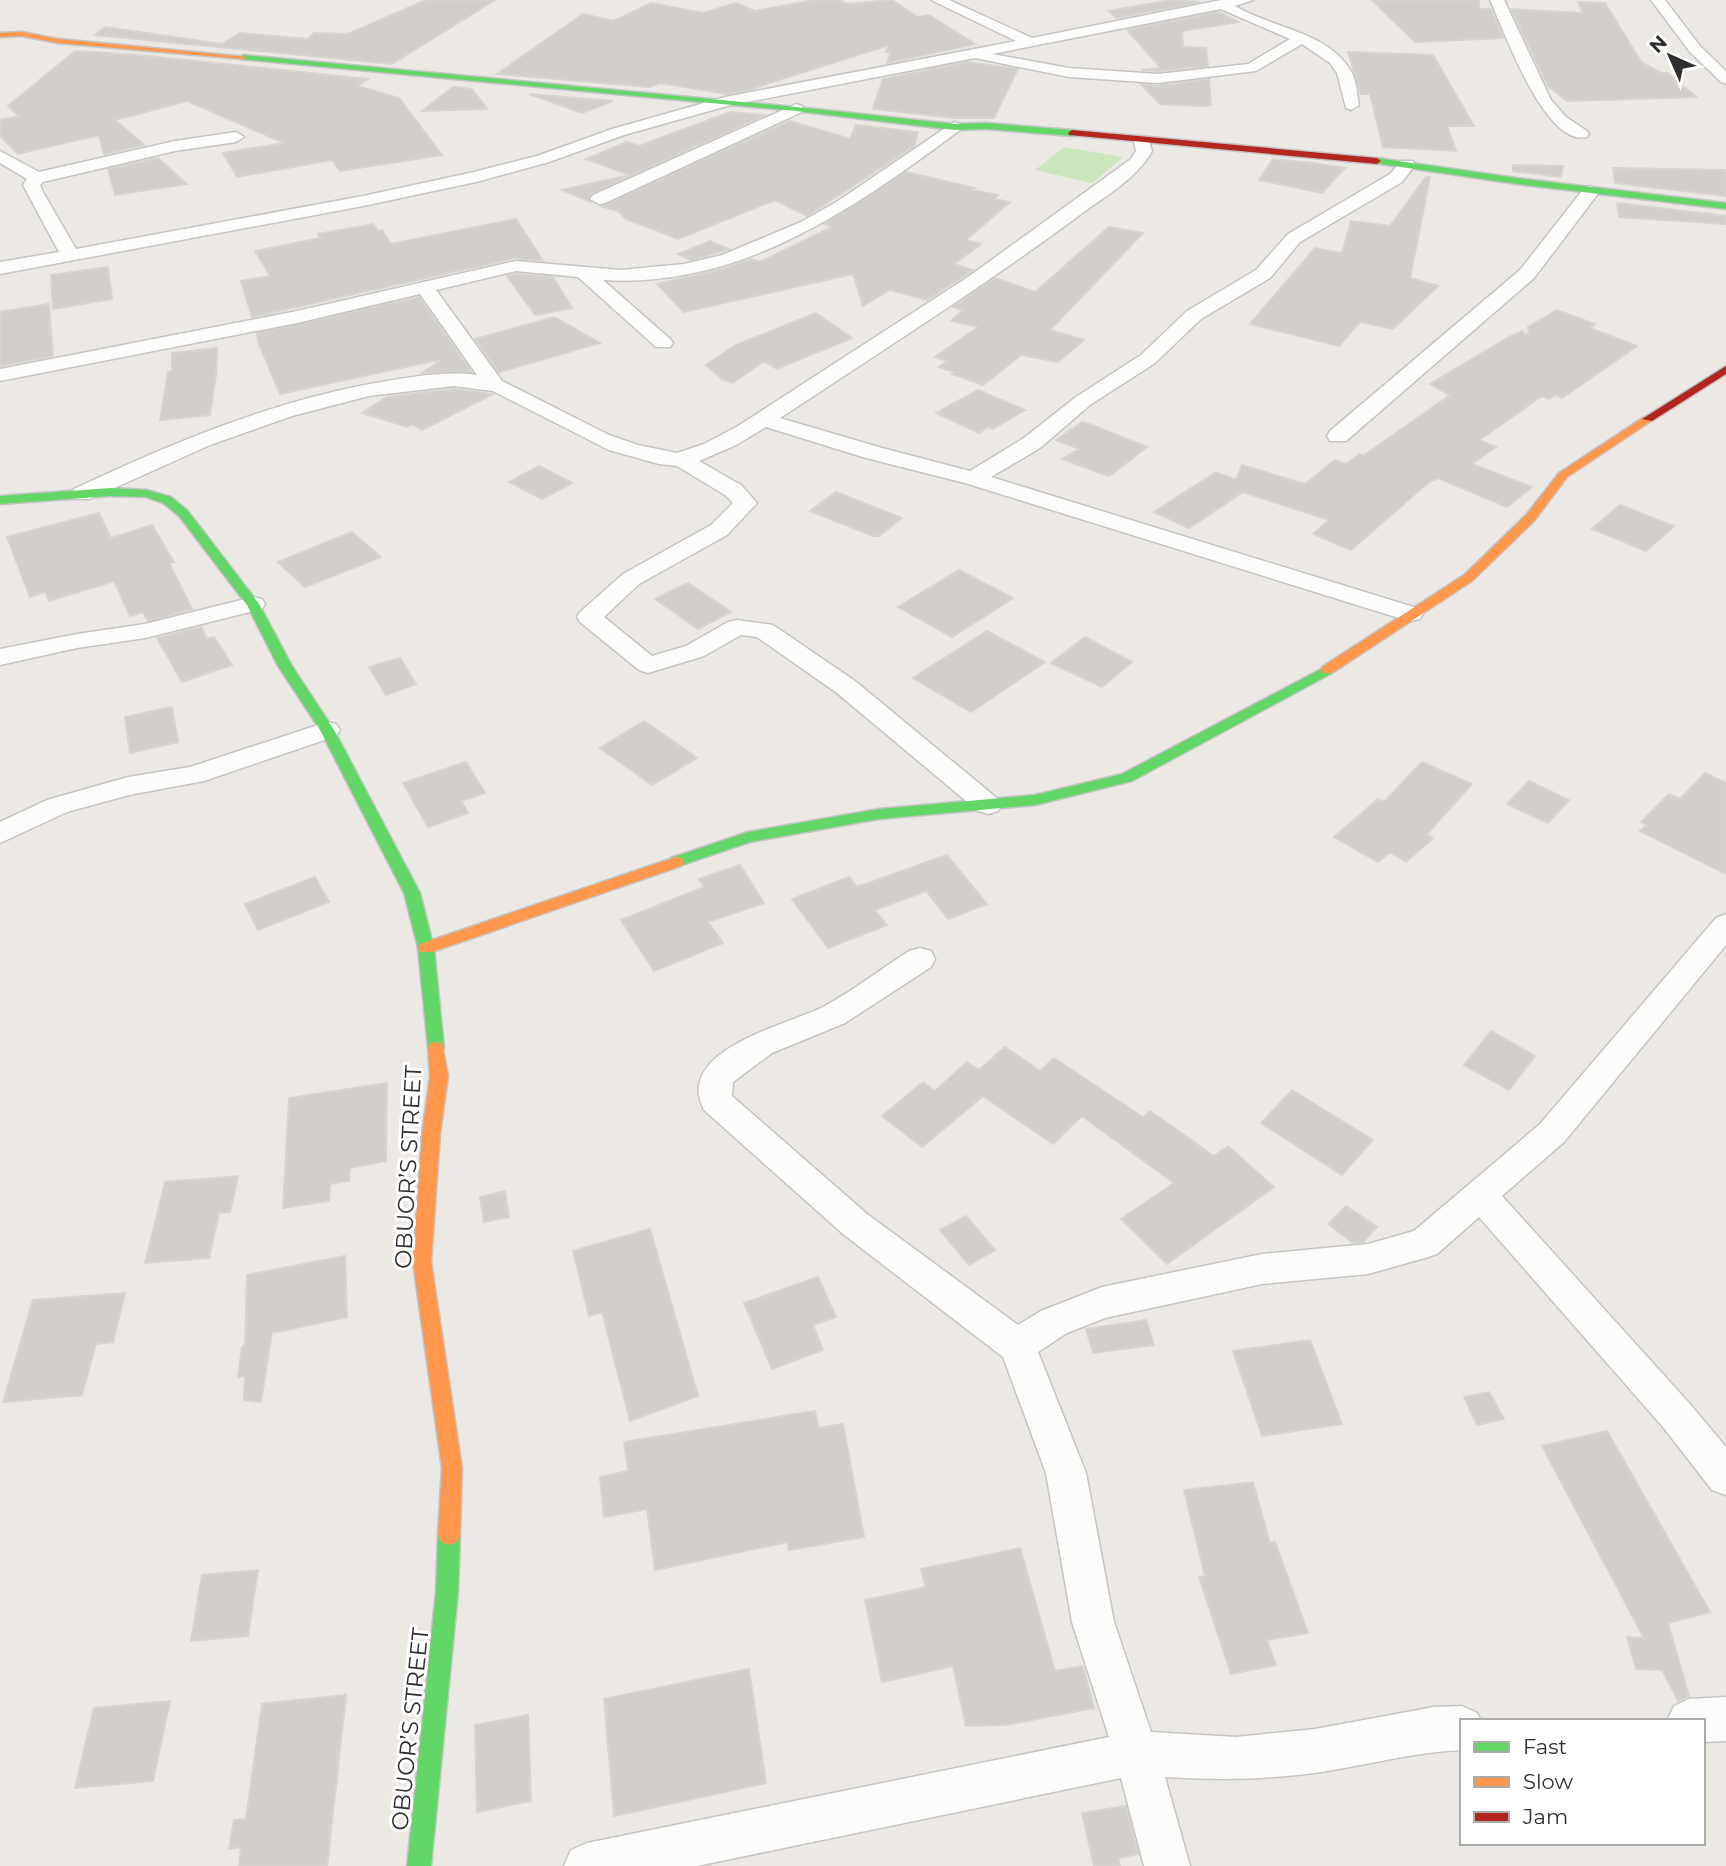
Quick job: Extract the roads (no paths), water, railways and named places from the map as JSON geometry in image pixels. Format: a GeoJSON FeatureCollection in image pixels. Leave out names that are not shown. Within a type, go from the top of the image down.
{"type":"FeatureCollection","features":[{"type":"Feature","properties":{"kind":"street"},"geometry":{"type":"LineString","coordinates":[[938,0],[1030,42]]}},
{"type":"Feature","properties":{"kind":"street"},"geometry":{"type":"LineString","coordinates":[[0,268],[362,201],[476,177],[542,159],[618,132],[725,102],[1246,0]]}},
{"type":"Feature","properties":{"kind":"street"},"geometry":{"type":"LineString","coordinates":[[1497,0],[1544,103],[1560,120],[1581,134]]}},
{"type":"Feature","properties":{"kind":"street"},"geometry":{"type":"LineString","coordinates":[[1658,0],[1695,49],[1726,79]]}},
{"type":"Feature","properties":{"kind":"street"},"geometry":{"type":"LineString","coordinates":[[1222,4],[1237,15],[1327,51],[1345,75],[1351,106]]}},
{"type":"Feature","properties":{"kind":"street"},"geometry":{"type":"LineString","coordinates":[[0,35],[22,34],[58,41],[138,46],[611,95],[725,102],[954,127],[986,126],[1142,141],[1201,143],[1406,164],[1591,191],[1726,206]]}},
{"type":"Feature","properties":{"kind":"street"},"geometry":{"type":"LineString","coordinates":[[971,54],[1027,67],[1131,78],[1183,79],[1253,68],[1272,59],[1289,44],[1301,40]]}},
{"type":"Feature","properties":{"kind":"street"},"geometry":{"type":"LineString","coordinates":[[599,199],[796,109]]}},
{"type":"Feature","properties":{"kind":"street"},"geometry":{"type":"LineString","coordinates":[[0,375],[297,317],[516,266],[543,266],[586,275],[637,275],[691,269],[752,253],[799,232],[889,176],[954,127]]}},
{"type":"Feature","properties":{"kind":"street"},"geometry":{"type":"LineString","coordinates":[[70,255],[37,200],[31,185],[37,178],[176,146],[236,137]]}},
{"type":"Feature","properties":{"kind":"street"},"geometry":{"type":"LineString","coordinates":[[82,494],[172,451],[326,398],[374,388],[432,381],[468,380],[495,385],[609,443],[664,458],[681,459],[712,448],[763,419],[879,345],[1054,225],[1138,162],[1144,150],[1142,141]]}},
{"type":"Feature","properties":{"kind":"street"},"geometry":{"type":"LineString","coordinates":[[0,156],[37,178]]}},
{"type":"Feature","properties":{"kind":"street"},"geometry":{"type":"LineString","coordinates":[[972,478],[1032,443],[1083,401],[1148,359],[1194,315],[1263,274],[1294,238],[1396,178],[1406,164]]}},
{"type":"Feature","properties":{"kind":"street"},"geometry":{"type":"LineString","coordinates":[[1338,436],[1527,274],[1591,191]]}},
{"type":"Feature","properties":{"kind":"street"},"geometry":{"type":"LineString","coordinates":[[586,275],[663,343]]}},
{"type":"Feature","properties":{"kind":"street"},"geometry":{"type":"LineString","coordinates":[[424,286],[495,385]]}},
{"type":"Feature","properties":{"kind":"street"},"geometry":{"type":"LineString","coordinates":[[426,948],[748,837],[879,814],[1035,800],[1127,778],[1305,684],[1468,578],[1530,518],[1563,475],[1726,369]]}},
{"type":"Feature","properties":{"kind":"street"},"geometry":{"type":"LineString","coordinates":[[763,419],[874,453],[972,478],[1411,614]]}},
{"type":"Feature","properties":{"kind":"street"},"geometry":{"type":"LineString","coordinates":[[681,459],[733,490],[746,503],[719,530],[631,579],[589,617],[648,665],[695,651],[737,627],[764,631],[846,687],[988,805]]}},
{"type":"Feature","properties":{"kind":"street","name":"OBUOR’S STREET"},"geometry":{"type":"LineString","coordinates":[[0,500],[82,494],[148,494],[167,500],[183,513],[253,604],[285,666],[327,730],[412,893],[426,948],[439,1076],[431,1134],[422,1262],[452,1468],[447,1592],[419,1866]]}},
{"type":"Feature","properties":{"kind":"street"},"geometry":{"type":"LineString","coordinates":[[0,657],[77,641],[145,631],[253,604]]}},
{"type":"Feature","properties":{"kind":"street"},"geometry":{"type":"LineString","coordinates":[[0,833],[57,806],[128,786],[194,775],[327,730]]}},
{"type":"Feature","properties":{"kind":"street"},"geometry":{"type":"LineString","coordinates":[[1017,1346],[1054,1322],[1102,1303],[1262,1269],[1368,1259],[1425,1243],[1552,1133],[1726,925]]}},
{"type":"Feature","properties":{"kind":"street"},"geometry":{"type":"LineString","coordinates":[[920,959],[834,1014],[761,1044],[717,1076],[716,1101],[855,1224],[1017,1346],[1066,1473],[1093,1622],[1136,1753],[1167,1866]]}},
{"type":"Feature","properties":{"kind":"street"},"geometry":{"type":"LineString","coordinates":[[1480,1195],[1676,1415],[1726,1477]]}},
{"type":"Feature","properties":{"kind":"street"},"geometry":{"type":"LineString","coordinates":[[1705,1721],[1726,1720]]}},
{"type":"Feature","properties":{"kind":"street"},"geometry":{"type":"LineString","coordinates":[[587,1866],[1136,1753],[1236,1759],[1315,1751],[1434,1729],[1460,1728]]}}]}
